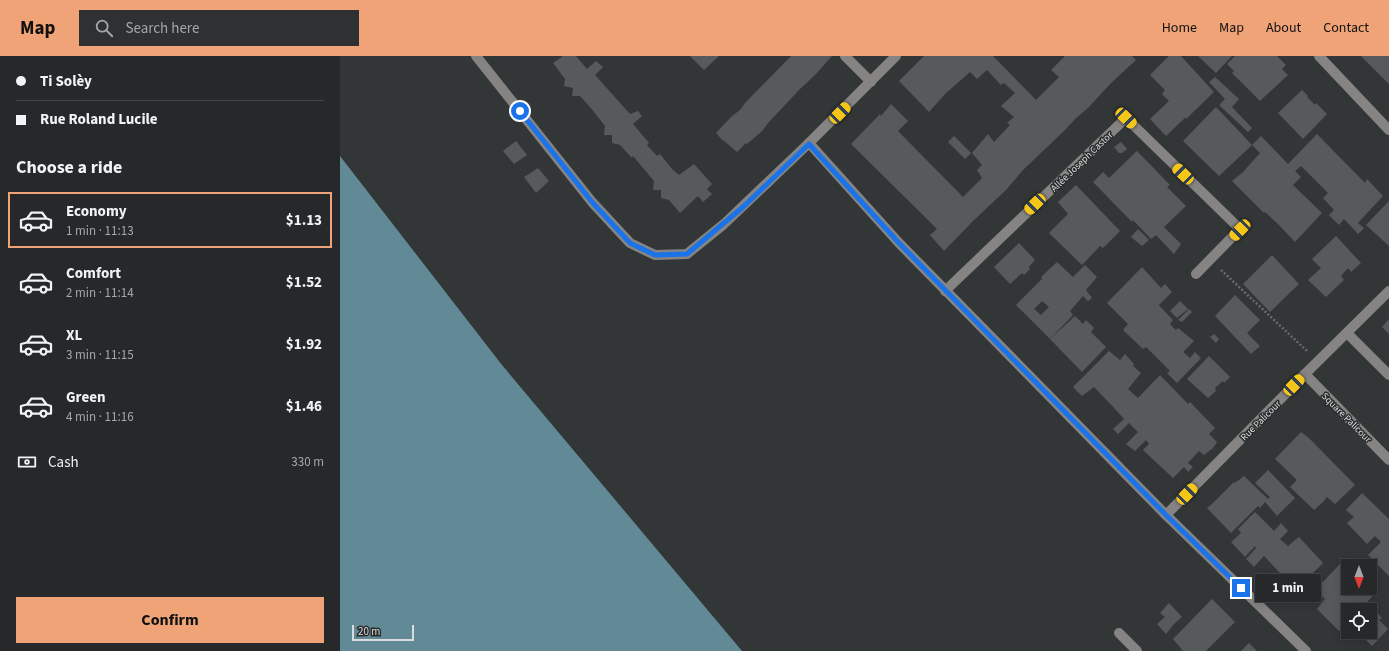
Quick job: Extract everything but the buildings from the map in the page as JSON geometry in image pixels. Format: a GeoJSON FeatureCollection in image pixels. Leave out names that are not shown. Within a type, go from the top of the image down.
{"type":"FeatureCollection","features":[{"type":"Feature","properties":{"kind":"street"},"geometry":{"type":"LineString","coordinates":[[476,56],[592,202],[630,243],[655,255],[687,254],[743,207],[809,144],[896,56]]}},
{"type":"Feature","properties":{"kind":"street"},"geometry":{"type":"LineString","coordinates":[[845,56],[871,82]]}},
{"type":"Feature","properties":{"kind":"street"},"geometry":{"type":"LineString","coordinates":[[1319,56],[1389,130]]}},
{"type":"Feature","properties":{"kind":"street","name":"Allée Joseph Castor"},"geometry":{"type":"LineString","coordinates":[[945,291],[1126,118],[1240,230],[1196,274]]}},
{"type":"Feature","properties":{"kind":"street"},"geometry":{"type":"LineString","coordinates":[[809,144],[945,291],[1166,515],[1306,651]]}},
{"type":"Feature","properties":{"kind":"street","name":"Rue Palicour"},"geometry":{"type":"LineString","coordinates":[[1166,515],[1389,291]]}},
{"type":"Feature","properties":{"kind":"street"},"geometry":{"type":"LineString","coordinates":[[1347,333],[1389,376]]}},
{"type":"Feature","properties":{"kind":"street","name":"Square Palicour"},"geometry":{"type":"LineString","coordinates":[[1305,374],[1389,460]]}},
{"type":"Feature","properties":{"kind":"street"},"geometry":{"type":"LineString","coordinates":[[1119,634],[1137,651]]}},
{"type":"Feature","properties":{"kind":"path"},"geometry":{"type":"LineString","coordinates":[[1210,260],[1318,361]]}},
{"type":"Feature","properties":{"kind":"water"},"geometry":{"type":"Polygon","coordinates":[[[340,156],[502,365],[742,651],[340,651],[340,156]]]}},
{"type":"Feature","properties":{"kind":"route"},"geometry":{"type":"LineString","coordinates":[[520,111],[592,202],[630,243],[655,255],[687,254],[743,207],[809,144],[899,243],[1166,515],[1241,588]]}}]}
